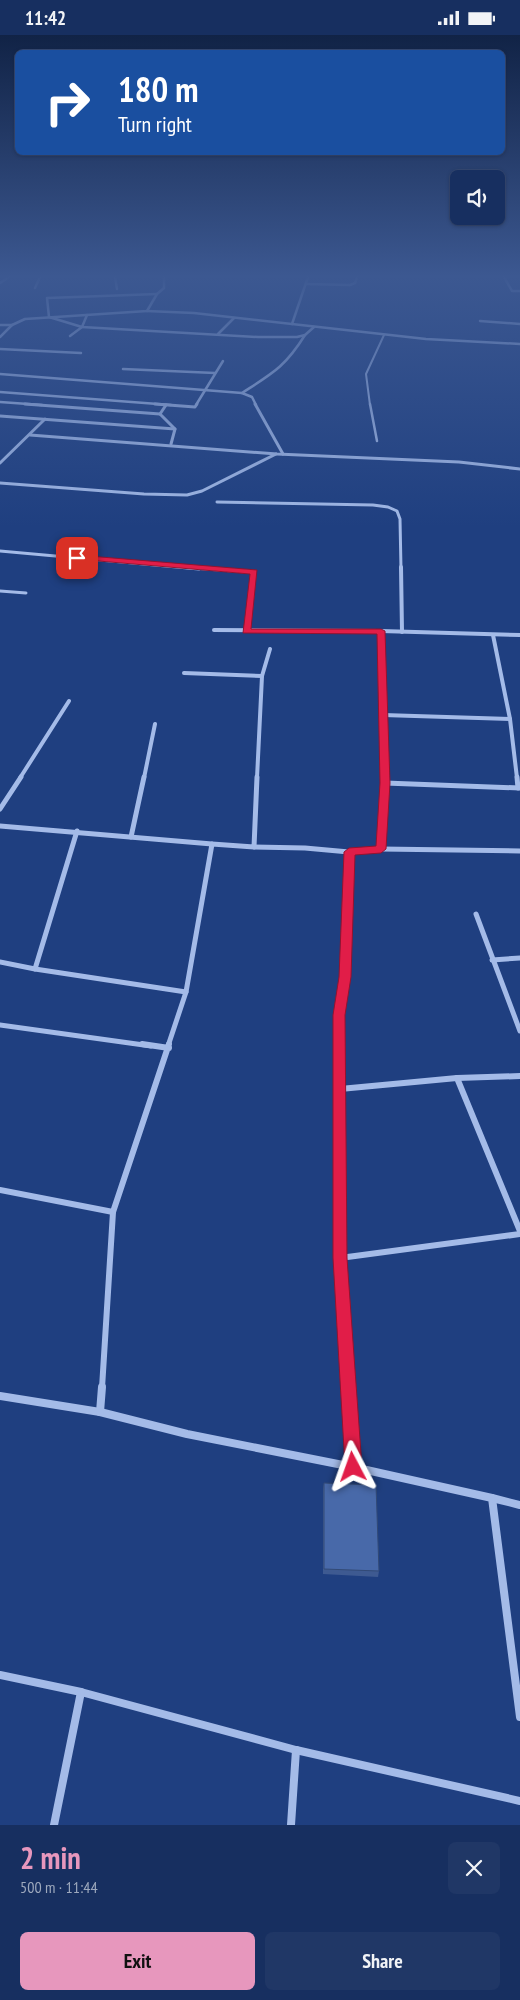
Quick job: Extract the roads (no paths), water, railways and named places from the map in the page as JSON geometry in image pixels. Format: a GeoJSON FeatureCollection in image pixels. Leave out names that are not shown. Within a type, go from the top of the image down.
{"type":"FeatureCollection","features":[{"type":"Feature","properties":{"kind":"street"},"geometry":{"type":"LineString","coordinates":[[0,392],[195,407],[223,361]]}},
{"type":"Feature","properties":{"kind":"street"},"geometry":{"type":"LineString","coordinates":[[242,393],[277,371],[287,361]]}},
{"type":"Feature","properties":{"kind":"street"},"geometry":{"type":"LineString","coordinates":[[123,369],[215,373]]}},
{"type":"Feature","properties":{"kind":"street"},"geometry":{"type":"LineString","coordinates":[[0,375],[242,393],[252,397],[272,437],[283,454]]}},
{"type":"Feature","properties":{"kind":"street"},"geometry":{"type":"LineString","coordinates":[[0,402],[160,414],[175,429]]}},
{"type":"Feature","properties":{"kind":"street"},"geometry":{"type":"LineString","coordinates":[[160,414],[166,405]]}},
{"type":"Feature","properties":{"kind":"street"},"geometry":{"type":"LineString","coordinates":[[0,416],[175,429]]}},
{"type":"Feature","properties":{"kind":"street"},"geometry":{"type":"LineString","coordinates":[[0,463],[45,419]]}},
{"type":"Feature","properties":{"kind":"street"},"geometry":{"type":"LineString","coordinates":[[171,445],[175,429]]}},
{"type":"Feature","properties":{"kind":"street"},"geometry":{"type":"LineString","coordinates":[[30,435],[277,454],[459,462],[520,469]]}},
{"type":"Feature","properties":{"kind":"street"},"geometry":{"type":"LineString","coordinates":[[0,483],[162,496],[187,495],[202,491],[277,454]]}},
{"type":"Feature","properties":{"kind":"street"},"geometry":{"type":"LineString","coordinates":[[217,501],[373,505],[388,507],[397,511],[400,519],[402,632]]}},
{"type":"Feature","properties":{"kind":"street"},"geometry":{"type":"LineString","coordinates":[[0,551],[254,572],[246,631]]}},
{"type":"Feature","properties":{"kind":"street"},"geometry":{"type":"LineString","coordinates":[[214,630],[381,631],[520,635]]}},
{"type":"Feature","properties":{"kind":"street"},"geometry":{"type":"LineString","coordinates":[[381,631],[385,783],[381,849]]}},
{"type":"Feature","properties":{"kind":"street"},"geometry":{"type":"LineString","coordinates":[[385,783],[519,788],[510,719],[493,635]]}},
{"type":"Feature","properties":{"kind":"street"},"geometry":{"type":"LineString","coordinates":[[254,847],[262,676],[270,649]]}},
{"type":"Feature","properties":{"kind":"street"},"geometry":{"type":"LineString","coordinates":[[184,673],[262,676]]}},
{"type":"Feature","properties":{"kind":"street"},"geometry":{"type":"LineString","coordinates":[[0,809],[69,701]]}},
{"type":"Feature","properties":{"kind":"street"},"geometry":{"type":"LineString","coordinates":[[383,715],[510,719]]}},
{"type":"Feature","properties":{"kind":"street"},"geometry":{"type":"LineString","coordinates":[[131,837],[155,724]]}},
{"type":"Feature","properties":{"kind":"street"},"geometry":{"type":"LineString","coordinates":[[0,826],[77,831],[212,844],[349,852],[381,849],[520,851]]}},
{"type":"Feature","properties":{"kind":"street"},"geometry":{"type":"LineString","coordinates":[[35,969],[77,831]]}},
{"type":"Feature","properties":{"kind":"street"},"geometry":{"type":"LineString","coordinates":[[100,1413],[113,1212],[169,1048],[186,992],[212,844]]}},
{"type":"Feature","properties":{"kind":"street"},"geometry":{"type":"LineString","coordinates":[[349,852],[345,977],[339,1015],[340,1258],[353,1467]]}},
{"type":"Feature","properties":{"kind":"street"},"geometry":{"type":"LineString","coordinates":[[476,914],[520,1031]]}},
{"type":"Feature","properties":{"kind":"street"},"geometry":{"type":"LineString","coordinates":[[492,960],[520,957]]}},
{"type":"Feature","properties":{"kind":"street"},"geometry":{"type":"LineString","coordinates":[[0,962],[186,992]]}},
{"type":"Feature","properties":{"kind":"street"},"geometry":{"type":"LineString","coordinates":[[0,1025],[169,1048]]}},
{"type":"Feature","properties":{"kind":"street"},"geometry":{"type":"LineString","coordinates":[[340,1089],[457,1078],[520,1076]]}},
{"type":"Feature","properties":{"kind":"street"},"geometry":{"type":"LineString","coordinates":[[340,1258],[520,1232],[457,1078]]}},
{"type":"Feature","properties":{"kind":"street"},"geometry":{"type":"LineString","coordinates":[[0,1190],[113,1212]]}},
{"type":"Feature","properties":{"kind":"street"},"geometry":{"type":"LineString","coordinates":[[0,1396],[100,1413],[187,1434],[353,1467],[520,1505]]}},
{"type":"Feature","properties":{"kind":"street"},"geometry":{"type":"LineString","coordinates":[[492,1498],[520,1717]]}},
{"type":"Feature","properties":{"kind":"street"},"geometry":{"type":"LineString","coordinates":[[0,1675],[81,1692],[296,1750],[520,1801]]}},
{"type":"Feature","properties":{"kind":"street"},"geometry":{"type":"LineString","coordinates":[[54,1825],[81,1692]]}},
{"type":"Feature","properties":{"kind":"street"},"geometry":{"type":"LineString","coordinates":[[291,1825],[296,1750]]}},
{"type":"Feature","properties":{"kind":"lane"},"geometry":{"type":"LineString","coordinates":[[372,361],[366,374],[377,441]]}},
{"type":"Feature","properties":{"kind":"lane"},"geometry":{"type":"LineString","coordinates":[[0,591],[26,593]]}}]}
